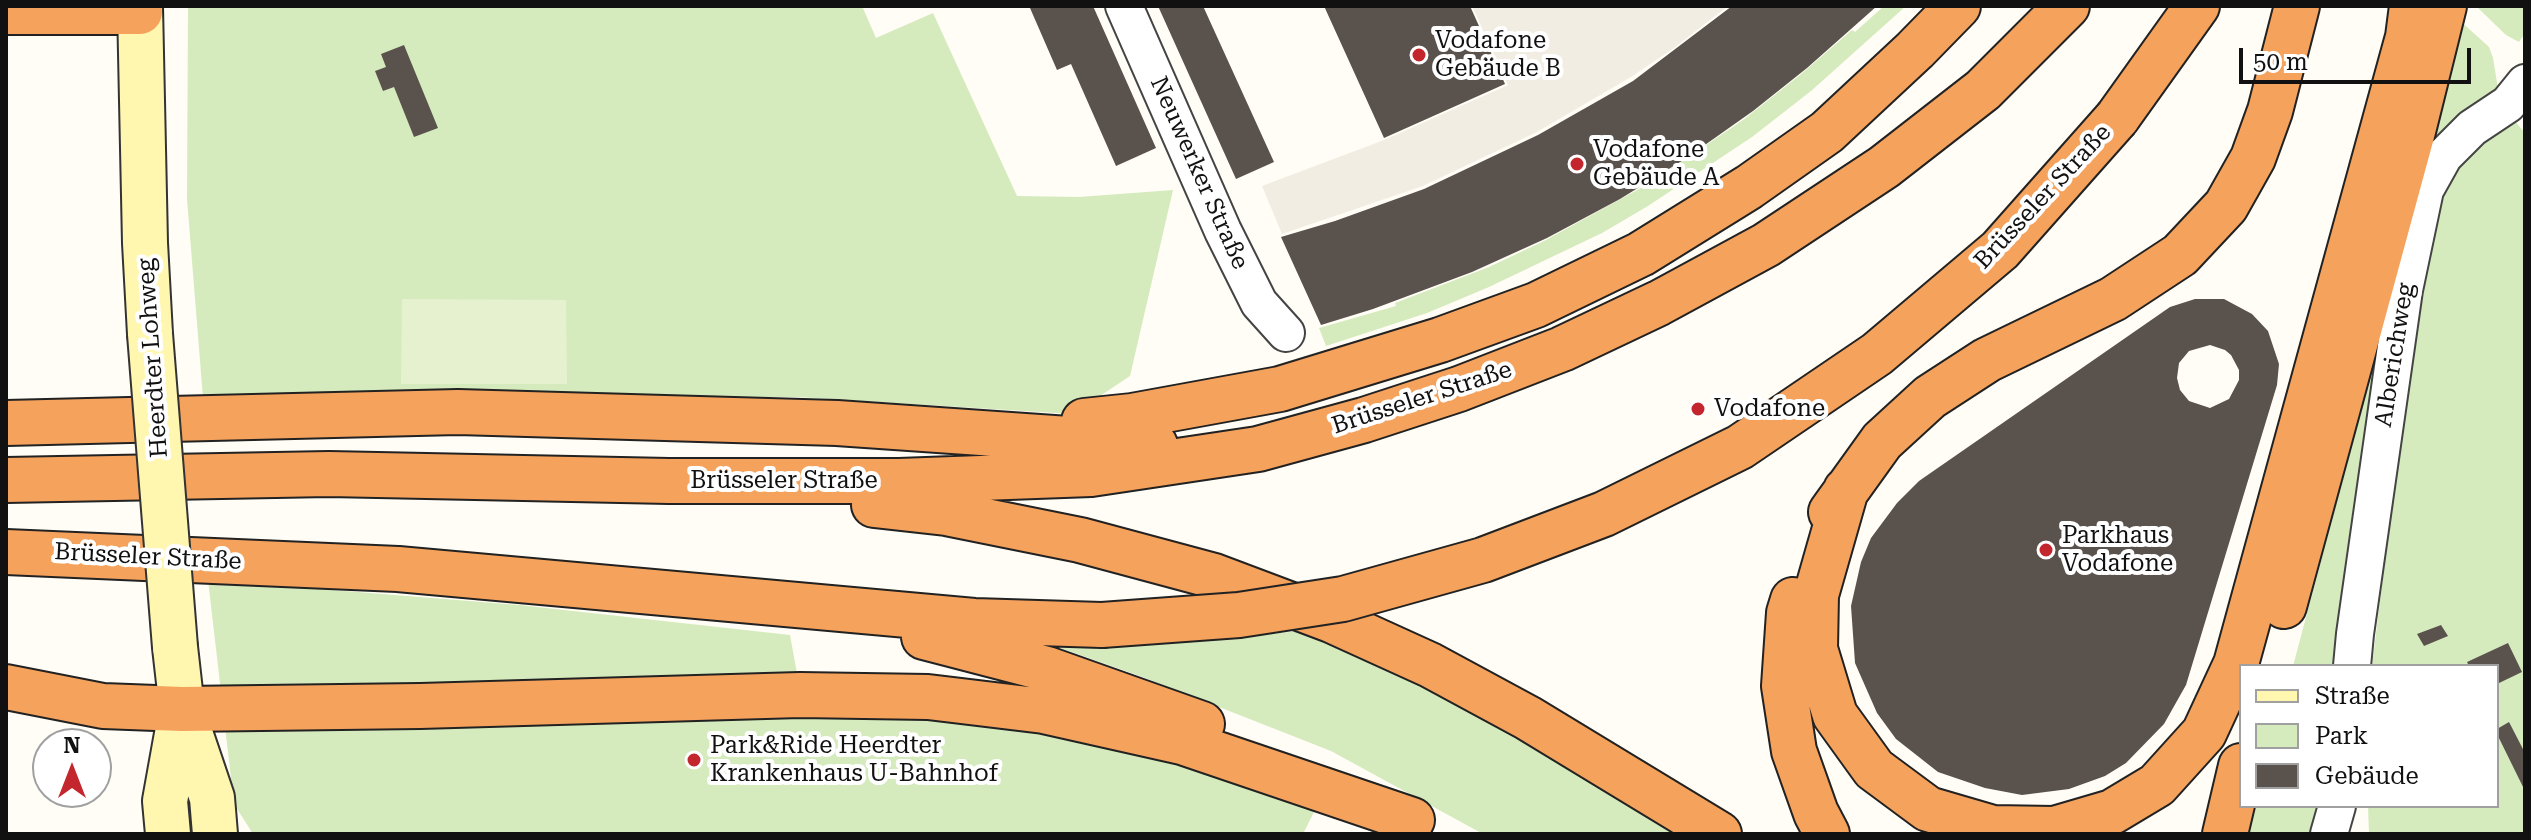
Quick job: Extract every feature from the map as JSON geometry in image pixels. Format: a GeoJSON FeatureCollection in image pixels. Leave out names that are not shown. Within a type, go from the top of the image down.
{"type":"FeatureCollection","features":[{"type":"Feature","properties":{"kind":"highway"},"geometry":{"type":"LineString","coordinates":[[974,431],[1132,416],[1280,389],[1440,340],[1536,305],[1641,254],[1749,187],[1827,132],[1958,6]]}},
{"type":"Feature","properties":{"kind":"highway","name":"Brüsseler Straße"},"geometry":{"type":"LineString","coordinates":[[6,480],[329,474],[669,481],[899,481],[1091,474],[1258,449],[1364,420],[1459,389],[1562,349],[1659,303],[1766,245],[1884,167],[1983,90],[2067,6]]}},
{"type":"Feature","properties":{"kind":"highway","name":"Brüsseler Straße"},"geometry":{"type":"LineString","coordinates":[[6,552],[398,569],[974,621],[1102,625],[1239,615],[1343,599],[1469,564],[1604,514],[1740,447],[1877,354],[2000,250],[2117,118],[2197,6]]}},
{"type":"Feature","properties":{"kind":"highway"},"geometry":{"type":"LineString","coordinates":[[1827,834],[1816,813],[1794,751],[1784,686],[1789,613],[1812,539],[1882,441],[1930,397],[1987,360],[2113,299],[2180,255],[2226,206],[2253,158],[2270,111],[2297,6]]}},
{"type":"Feature","properties":{"kind":"highway"},"geometry":{"type":"LineString","coordinates":[[1846,490],[1816,595],[1815,649],[1835,715],[1874,769],[1928,809],[1993,828],[2054,829],[2112,812],[2157,785],[2204,733],[2236,664],[2408,37],[2412,6]]}},
{"type":"Feature","properties":{"kind":"highway"},"geometry":{"type":"LineString","coordinates":[[2268,664],[2408,150],[2444,6]]}},
{"type":"Feature","properties":{"kind":"highway"},"geometry":{"type":"LineString","coordinates":[[6,12],[140,9]]}},
{"type":"Feature","properties":{"kind":"highway"},"geometry":{"type":"LineString","coordinates":[[6,423],[458,412],[806,421],[974,431],[1102,443],[1258,449]]}},
{"type":"Feature","properties":{"kind":"highway","name":"Brüsseler Straße"},"geometry":{"type":"LineString","coordinates":[[669,481],[946,513],[1080,540],[1214,576],[1331,620],[1430,665],[1528,718],[1719,834]]}},
{"type":"Feature","properties":{"kind":"highway","name":"Brüsseler Straße"},"geometry":{"type":"LineString","coordinates":[[767,602],[915,634],[1062,673],[1175,712],[1319,771],[1424,827]]}},
{"type":"Feature","properties":{"kind":"highway"},"geometry":{"type":"LineString","coordinates":[[6,687],[103,706],[182,709],[800,695],[928,697],[1044,711],[1182,742],[1424,827]]}},
{"type":"Feature","properties":{"kind":"highway"},"geometry":{"type":"LineString","coordinates":[[2225,834],[2239,774]]}},
{"type":"Feature","properties":{"kind":"street","name":"Neuwerker Straße"},"geometry":{"type":"LineString","coordinates":[[1124,6],[1223,231],[1259,303],[1286,333]]}},
{"type":"Feature","properties":{"kind":"street","name":"Heerdter Lohweg"},"geometry":{"type":"LineString","coordinates":[[140,9],[145,243],[175,647],[182,709],[212,798],[215,834]]}},
{"type":"Feature","properties":{"kind":"street","name":"Alberichweg"},"geometry":{"type":"LineString","coordinates":[[2352,664],[2404,290],[2425,190],[2444,156],[2472,128],[2508,104],[2525,85]]}},
{"type":"Feature","properties":{"kind":"street","name":"Heerdter Lohweg"},"geometry":{"type":"LineString","coordinates":[[168,834],[165,801],[182,709]]}},
{"type":"Feature","properties":{"kind":"street"},"geometry":{"type":"LineString","coordinates":[[2329,834],[2336,808]]}},
{"type":"Feature","properties":{"kind":"green space"},"geometry":{"type":"Polygon","coordinates":[[[188,6],[862,6],[876,38],[933,13],[1017,196],[1079,197],[1173,190],[1130,376],[1073,414],[798,397],[203,398],[187,199],[188,6]]]}},
{"type":"Feature","properties":{"kind":"green space"},"geometry":{"type":"Polygon","coordinates":[[[1884,6],[1906,6],[1811,91],[1752,137],[1648,206],[1602,233],[1489,287],[1427,313],[1326,346],[1319,328],[1396,306],[1395,303],[1489,267],[1650,183],[1743,120],[1884,6]]]}},
{"type":"Feature","properties":{"kind":"green space"},"geometry":{"type":"Polygon","coordinates":[[[2525,6],[2525,33],[2519,42],[2506,35],[2477,7],[2525,6]]]}},
{"type":"Feature","properties":{"kind":"green space"},"geometry":{"type":"Polygon","coordinates":[[[2457,18],[2489,47],[2500,101],[2426,179],[2457,18]]]}},
{"type":"Feature","properties":{"kind":"green space"},"geometry":{"type":"Polygon","coordinates":[[[2514,120],[2525,133],[2525,834],[2369,834],[2368,808],[2499,808],[2499,664],[2372,664],[2418,315],[2444,196],[2462,163],[2477,146],[2514,120]]]}},
{"type":"Feature","properties":{"kind":"green space"},"geometry":{"type":"Polygon","coordinates":[[[402,299],[566,300],[567,384],[401,384],[402,299]]]}},
{"type":"Feature","properties":{"kind":"green space"},"geometry":{"type":"Polygon","coordinates":[[[2387,313],[2345,664],[2294,664],[2387,313]]]}},
{"type":"Feature","properties":{"kind":"green space"},"geometry":{"type":"Polygon","coordinates":[[[208,580],[519,605],[790,635],[804,712],[979,716],[1118,742],[1318,804],[1303,834],[253,834],[234,804],[208,580]]]}},
{"type":"Feature","properties":{"kind":"green space"},"geometry":{"type":"Polygon","coordinates":[[[1316,629],[1613,787],[1687,834],[1483,834],[1331,751],[1140,676],[1040,641],[1225,639],[1316,629]]]}},
{"type":"Feature","properties":{"kind":"green space"},"geometry":{"type":"Polygon","coordinates":[[[2256,808],[2327,808],[2321,834],[2249,834],[2256,808]]]}},
{"type":"Feature","properties":{"kind":"shaded area"},"geometry":{"type":"Polygon","coordinates":[[[1472,6],[1728,6],[1631,77],[1537,132],[1423,186],[1282,234],[1262,186],[1384,140],[1508,85],[1472,6]]]}},
{"type":"Feature","properties":{"kind":"building"},"geometry":{"type":"Polygon","coordinates":[[[1093,6],[1156,148],[1116,166],[1071,64],[1057,70],[1030,8],[1093,6]]]}},
{"type":"Feature","properties":{"kind":"building"},"geometry":{"type":"Polygon","coordinates":[[[1158,6],[1203,6],[1274,162],[1236,179],[1158,6]]]}},
{"type":"Feature","properties":{"kind":"building","name":"Vodafone Gebäude B"},"geometry":{"type":"Polygon","coordinates":[[[1324,6],[1470,6],[1505,84],[1384,138],[1324,6]]]}},
{"type":"Feature","properties":{"kind":"building","name":"Vodafone Gebäude A"},"geometry":{"type":"Polygon","coordinates":[[[1732,6],[1877,6],[1753,111],[1685,159],[1620,199],[1547,238],[1472,272],[1321,325],[1281,237],[1424,189],[1538,135],[1633,81],[1732,6]]]}},
{"type":"Feature","properties":{"kind":"building"},"geometry":{"type":"Polygon","coordinates":[[[404,45],[438,128],[414,137],[394,87],[383,91],[375,71],[386,67],[381,54],[404,45]]]}},
{"type":"Feature","properties":{"kind":"building","name":"Parkhaus Vodafone"},"geometry":{"type":"Polygon","coordinates":[[[2195,299],[2224,299],[2252,314],[2268,331],[2279,364],[2277,385],[2186,685],[2164,724],[2126,763],[2105,776],[2069,789],[2022,795],[1985,788],[1938,772],[1896,739],[1877,713],[1855,663],[1851,606],[1861,562],[1871,538],[1897,503],[1919,481],[2170,307],[2195,299]],[[2210,345],[2189,351],[2179,363],[2177,378],[2180,390],[2189,401],[2210,408],[2229,399],[2239,380],[2239,370],[2225,350],[2210,345]]]}},
{"type":"Feature","properties":{"kind":"building"},"geometry":{"type":"Polygon","coordinates":[[[2441,625],[2448,636],[2424,646],[2417,634],[2441,625]]]}},
{"type":"Feature","properties":{"kind":"building"},"geometry":{"type":"Polygon","coordinates":[[[2508,643],[2522,672],[2499,683],[2499,664],[2467,662],[2508,643]]]}},
{"type":"Feature","properties":{"kind":"building"},"geometry":{"type":"Polygon","coordinates":[[[2509,722],[2525,753],[2525,791],[2499,738],[2499,728],[2509,722]]]}},
{"type":"Feature","properties":{"kind":"place","name":"Vodafone Gebäude B"},"geometry":{"type":"Point","coordinates":[1419,55]}},
{"type":"Feature","properties":{"kind":"place","name":"Vodafone Gebäude A"},"geometry":{"type":"Point","coordinates":[1577,164]}},
{"type":"Feature","properties":{"kind":"place","name":"Vodafone"},"geometry":{"type":"Point","coordinates":[1698,409]}},
{"type":"Feature","properties":{"kind":"place","name":"Parkhaus Vodafone"},"geometry":{"type":"Point","coordinates":[2046,550]}},
{"type":"Feature","properties":{"kind":"place","name":"Park&Ride Heerdter Krankenhaus U-Bahnhof"},"geometry":{"type":"Point","coordinates":[694,760]}}]}
